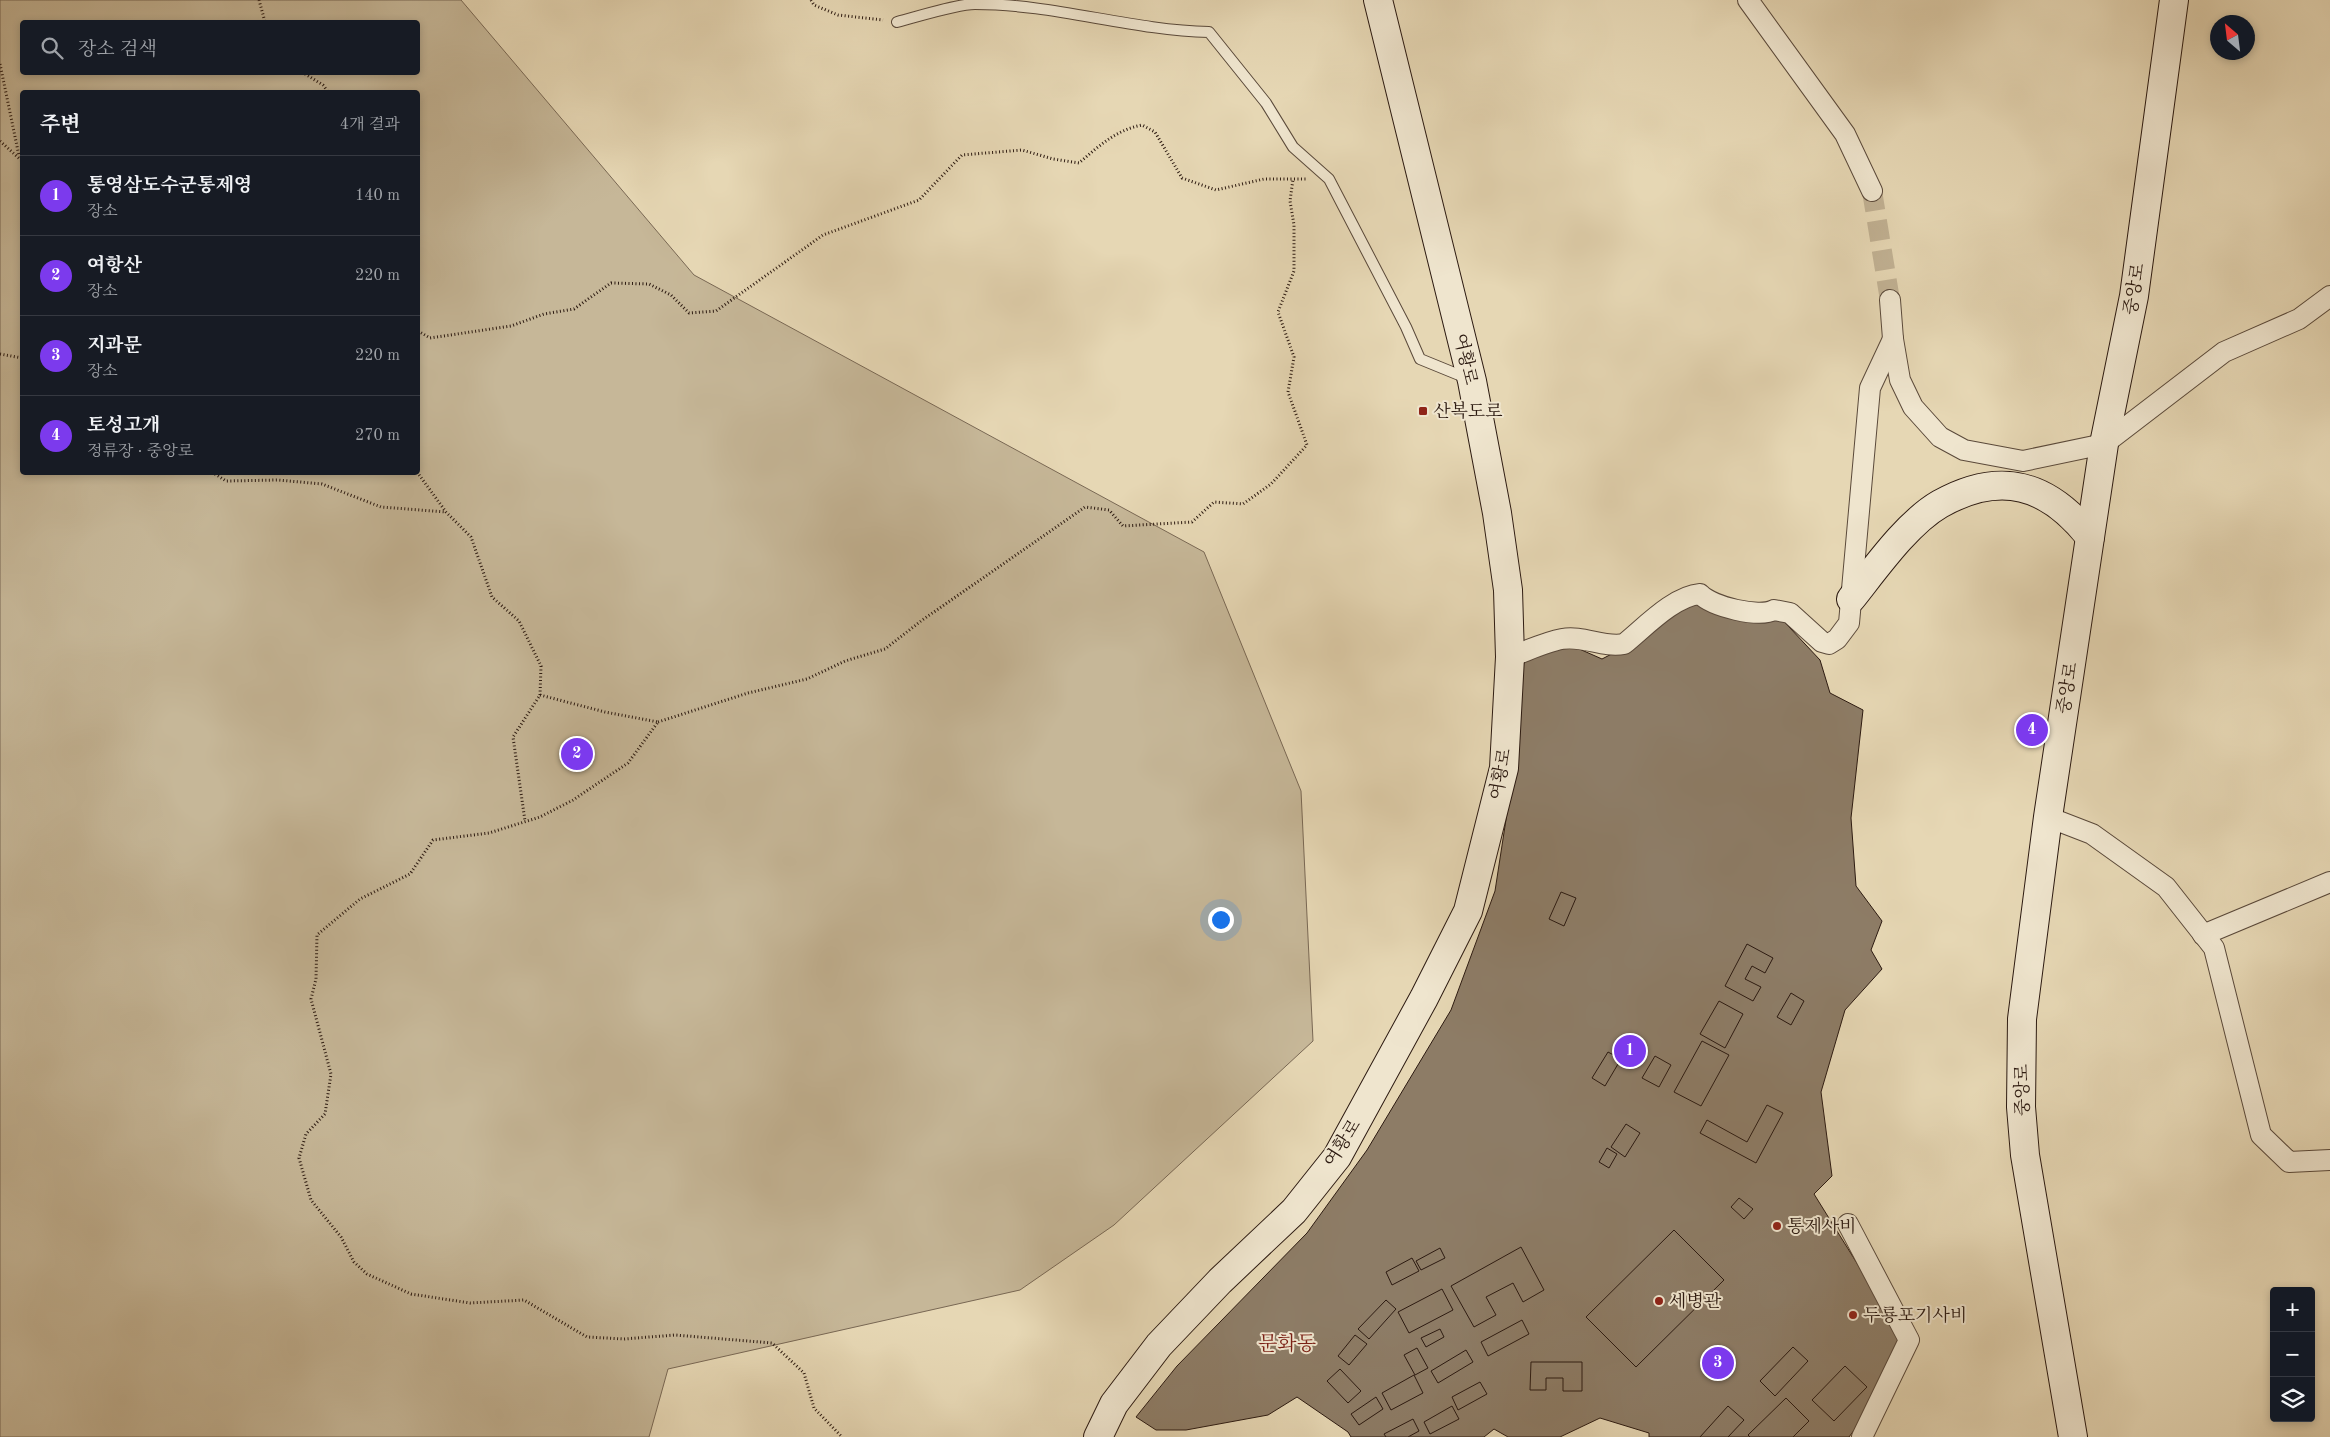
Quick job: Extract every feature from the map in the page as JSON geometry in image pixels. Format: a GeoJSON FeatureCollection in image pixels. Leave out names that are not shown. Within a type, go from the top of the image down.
{"type":"FeatureCollection","features":[{"type":"Feature","properties":{"kind":"street","name":"여황로"},"geometry":{"type":"LineString","coordinates":[[1098,1437],[1114,1404],[1159,1345],[1220,1281],[1294,1211],[1337,1156],[1424,998],[1468,911],[1504,768],[1510,657],[1508,590],[1497,513],[1472,381],[1378,0]]}},
{"type":"Feature","properties":{"kind":"street"},"geometry":{"type":"LineString","coordinates":[[1748,0],[1845,134],[1872,191]]}},
{"type":"Feature","properties":{"kind":"street","name":"중앙로"},"geometry":{"type":"LineString","coordinates":[[2073,1437],[2025,1155],[2021,1107],[2022,1019],[2048,818],[2104,444],[2134,296],[2174,0]]}},
{"type":"Feature","properties":{"kind":"street"},"geometry":{"type":"LineString","coordinates":[[1890,300],[1893,339],[1900,380],[1913,407],[1940,437],[1964,450],[2023,461],[2104,444],[2224,352],[2299,319],[2330,296]]}},
{"type":"Feature","properties":{"kind":"street"},"geometry":{"type":"LineString","coordinates":[[1510,657],[1562,638],[1585,639],[1614,646],[1624,644],[1678,602],[1689,595],[1700,594],[1707,601],[1750,612],[1766,614],[1774,610],[1790,613],[1822,642],[1829,644],[1837,639],[1849,623],[1870,388],[1893,339]]}},
{"type":"Feature","properties":{"kind":"street"},"geometry":{"type":"LineString","coordinates":[[1851,599],[1908,531],[1939,504],[1974,490],[2012,484],[2047,496],[2077,520],[2090,537]]}},
{"type":"Feature","properties":{"kind":"street"},"geometry":{"type":"LineString","coordinates":[[2048,818],[2092,834],[2166,887],[2214,948],[2262,1135],[2288,1162],[2330,1160]]}},
{"type":"Feature","properties":{"kind":"street"},"geometry":{"type":"LineString","coordinates":[[2203,934],[2330,882]]}},
{"type":"Feature","properties":{"kind":"street"},"geometry":{"type":"LineString","coordinates":[[1848,1224],[1909,1340],[1862,1437]]}},
{"type":"Feature","properties":{"kind":"lane"},"geometry":{"type":"LineString","coordinates":[[897,22],[973,4],[1041,8],[1175,31],[1209,32],[1266,103],[1293,147],[1329,179],[1406,327],[1420,359],[1472,381]]}},
{"type":"Feature","properties":{"kind":"path"},"geometry":{"type":"LineString","coordinates":[[258,0],[264,20]]}},
{"type":"Feature","properties":{"kind":"path"},"geometry":{"type":"LineString","coordinates":[[811,0],[814,5],[838,15],[897,22]]}},
{"type":"Feature","properties":{"kind":"path"},"geometry":{"type":"LineString","coordinates":[[0,64],[19,156]]}},
{"type":"Feature","properties":{"kind":"path"},"geometry":{"type":"LineString","coordinates":[[307,75],[323,85],[327,90]]}},
{"type":"Feature","properties":{"kind":"path"},"geometry":{"type":"LineString","coordinates":[[420,333],[430,338],[511,326],[544,314],[574,309],[611,283],[649,284],[670,295],[688,313],[716,311],[822,235],[919,200],[962,155],[1022,150],[1053,159],[1079,163],[1113,135],[1127,128],[1142,125],[1156,132],[1182,178],[1216,190],[1264,178],[1329,179]]}},
{"type":"Feature","properties":{"kind":"path"},"geometry":{"type":"LineString","coordinates":[[0,141],[19,156]]}},
{"type":"Feature","properties":{"kind":"path"},"geometry":{"type":"LineString","coordinates":[[540,695],[605,712],[658,722],[748,694],[807,679],[845,661],[885,649],[921,621],[1085,507],[1109,510],[1123,526],[1192,522],[1214,502],[1243,504],[1272,484],[1307,445],[1288,392],[1294,357],[1278,312],[1294,271],[1294,225],[1290,201],[1293,179]]}},
{"type":"Feature","properties":{"kind":"path"},"geometry":{"type":"LineString","coordinates":[[0,354],[20,358]]}},
{"type":"Feature","properties":{"kind":"path"},"geometry":{"type":"LineString","coordinates":[[217,475],[226,481],[278,480],[322,484],[381,507],[446,512]]}},
{"type":"Feature","properties":{"kind":"path"},"geometry":{"type":"LineString","coordinates":[[419,475],[446,512],[472,538],[492,597],[519,621],[541,666],[540,695],[513,737],[525,821]]}},
{"type":"Feature","properties":{"kind":"path"},"geometry":{"type":"LineString","coordinates":[[658,722],[628,763],[573,800],[540,817],[489,832],[433,840],[410,874],[360,899],[317,935],[316,979],[311,999],[331,1074],[324,1114],[306,1134],[299,1158],[311,1200],[341,1237],[354,1262],[367,1274],[411,1294],[470,1303],[524,1300],[587,1337],[624,1339],[675,1335],[772,1343],[804,1374],[814,1408],[842,1437]]}},
{"type":"Feature","properties":{"kind":"shaded area"},"geometry":{"type":"Polygon","coordinates":[[[0,0],[461,0],[694,275],[1204,552],[1301,791],[1313,1041],[1114,1225],[1020,1290],[668,1369],[649,1437],[0,1437],[0,0]]]}},
{"type":"Feature","properties":{"kind":"building"},"geometry":{"type":"Polygon","coordinates":[[[1689,600],[1775,612],[1820,660],[1830,693],[1863,710],[1851,818],[1856,886],[1882,921],[1871,950],[1882,969],[1845,1010],[1821,1092],[1832,1176],[1814,1194],[1896,1326],[1901,1350],[1875,1402],[1849,1437],[1649,1437],[1649,1433],[1600,1418],[1560,1437],[1508,1437],[1494,1429],[1484,1437],[1351,1437],[1348,1432],[1297,1397],[1268,1415],[1186,1430],[1156,1430],[1136,1417],[1177,1366],[1307,1233],[1367,1150],[1451,1010],[1495,891],[1519,735],[1521,659],[1568,644],[1602,659],[1629,645],[1689,600]]]}},
{"type":"Feature","properties":{"kind":"building"},"geometry":{"type":"Polygon","coordinates":[[[1561,892],[1576,898],[1564,926],[1549,919],[1561,892]]]}},
{"type":"Feature","properties":{"kind":"building"},"geometry":{"type":"Polygon","coordinates":[[[1747,944],[1773,958],[1765,973],[1752,966],[1745,979],[1761,987],[1753,1001],[1725,986],[1747,944]]]}},
{"type":"Feature","properties":{"kind":"building"},"geometry":{"type":"Polygon","coordinates":[[[1791,993],[1804,1001],[1791,1025],[1777,1017],[1791,993]]]}},
{"type":"Feature","properties":{"kind":"building"},"geometry":{"type":"Polygon","coordinates":[[[1719,1001],[1743,1014],[1725,1048],[1700,1034],[1719,1001]]]}},
{"type":"Feature","properties":{"kind":"building"},"geometry":{"type":"Polygon","coordinates":[[[1702,1041],[1729,1055],[1701,1106],[1674,1092],[1702,1041]]]}},
{"type":"Feature","properties":{"kind":"building"},"geometry":{"type":"Polygon","coordinates":[[[1608,1052],[1621,1059],[1605,1086],[1592,1078],[1608,1052]]]}},
{"type":"Feature","properties":{"kind":"building"},"geometry":{"type":"Polygon","coordinates":[[[1655,1056],[1671,1065],[1659,1087],[1642,1078],[1655,1056]]]}},
{"type":"Feature","properties":{"kind":"building"},"geometry":{"type":"Polygon","coordinates":[[[1767,1105],[1783,1113],[1756,1163],[1700,1133],[1707,1120],[1747,1142],[1767,1105]]]}},
{"type":"Feature","properties":{"kind":"building"},"geometry":{"type":"Polygon","coordinates":[[[1626,1124],[1640,1133],[1625,1157],[1611,1147],[1626,1124]]]}},
{"type":"Feature","properties":{"kind":"building"},"geometry":{"type":"Polygon","coordinates":[[[1607,1148],[1617,1154],[1609,1168],[1599,1162],[1607,1148]]]}},
{"type":"Feature","properties":{"kind":"building"},"geometry":{"type":"Polygon","coordinates":[[[1739,1198],[1753,1209],[1744,1219],[1731,1207],[1739,1198]]]}},
{"type":"Feature","properties":{"kind":"building"},"geometry":{"type":"Polygon","coordinates":[[[1674,1230],[1724,1280],[1636,1367],[1586,1317],[1674,1230]]]}},
{"type":"Feature","properties":{"kind":"building"},"geometry":{"type":"Polygon","coordinates":[[[1521,1247],[1544,1290],[1523,1302],[1513,1283],[1486,1297],[1496,1315],[1474,1327],[1451,1286],[1521,1247]]]}},
{"type":"Feature","properties":{"kind":"building"},"geometry":{"type":"Polygon","coordinates":[[[1440,1248],[1445,1258],[1421,1270],[1416,1261],[1440,1248]]]}},
{"type":"Feature","properties":{"kind":"building"},"geometry":{"type":"Polygon","coordinates":[[[1412,1258],[1419,1271],[1392,1285],[1386,1272],[1412,1258]]]}},
{"type":"Feature","properties":{"kind":"building"},"geometry":{"type":"Polygon","coordinates":[[[1442,1289],[1453,1310],[1409,1333],[1398,1312],[1442,1289]]]}},
{"type":"Feature","properties":{"kind":"building"},"geometry":{"type":"Polygon","coordinates":[[[1386,1300],[1396,1309],[1369,1339],[1358,1329],[1386,1300]]]}},
{"type":"Feature","properties":{"kind":"building"},"geometry":{"type":"Polygon","coordinates":[[[1522,1320],[1529,1334],[1488,1356],[1481,1342],[1522,1320]]]}},
{"type":"Feature","properties":{"kind":"building"},"geometry":{"type":"Polygon","coordinates":[[[1440,1329],[1444,1337],[1426,1347],[1421,1338],[1440,1329]]]}},
{"type":"Feature","properties":{"kind":"building"},"geometry":{"type":"Polygon","coordinates":[[[1355,1335],[1367,1344],[1349,1365],[1338,1356],[1355,1335]]]}},
{"type":"Feature","properties":{"kind":"building"},"geometry":{"type":"Polygon","coordinates":[[[1793,1347],[1808,1361],[1775,1396],[1760,1381],[1793,1347]]]}},
{"type":"Feature","properties":{"kind":"building"},"geometry":{"type":"Polygon","coordinates":[[[1417,1348],[1428,1368],[1415,1375],[1404,1355],[1417,1348]]]}},
{"type":"Feature","properties":{"kind":"building"},"geometry":{"type":"Polygon","coordinates":[[[1466,1350],[1473,1362],[1438,1383],[1431,1371],[1466,1350]]]}},
{"type":"Feature","properties":{"kind":"building"},"geometry":{"type":"Polygon","coordinates":[[[1722,1351],[1730,1359],[1714,1374],[1706,1366],[1722,1351]]]}},
{"type":"Feature","properties":{"kind":"building"},"geometry":{"type":"Polygon","coordinates":[[[1531,1362],[1582,1362],[1582,1391],[1563,1391],[1563,1378],[1546,1378],[1546,1390],[1530,1390],[1531,1362]]]}},
{"type":"Feature","properties":{"kind":"building"},"geometry":{"type":"Polygon","coordinates":[[[1845,1366],[1867,1387],[1834,1421],[1812,1400],[1845,1366]]]}},
{"type":"Feature","properties":{"kind":"building"},"geometry":{"type":"Polygon","coordinates":[[[1340,1369],[1361,1391],[1348,1403],[1327,1381],[1340,1369]]]}},
{"type":"Feature","properties":{"kind":"building"},"geometry":{"type":"Polygon","coordinates":[[[1414,1375],[1423,1393],[1391,1410],[1382,1393],[1414,1375]]]}},
{"type":"Feature","properties":{"kind":"building"},"geometry":{"type":"Polygon","coordinates":[[[1480,1382],[1487,1394],[1458,1410],[1452,1397],[1480,1382]]]}},
{"type":"Feature","properties":{"kind":"building"},"geometry":{"type":"Polygon","coordinates":[[[1376,1397],[1383,1409],[1359,1425],[1351,1414],[1376,1397]]]}},
{"type":"Feature","properties":{"kind":"building"},"geometry":{"type":"Polygon","coordinates":[[[1786,1398],[1809,1421],[1793,1437],[1750,1437],[1748,1435],[1786,1398]]]}},
{"type":"Feature","properties":{"kind":"building"},"geometry":{"type":"Polygon","coordinates":[[[1452,1406],[1459,1419],[1430,1434],[1424,1422],[1452,1406]]]}},
{"type":"Feature","properties":{"kind":"building"},"geometry":{"type":"Polygon","coordinates":[[[1728,1406],[1744,1420],[1728,1437],[1700,1437],[1728,1406]]]}},
{"type":"Feature","properties":{"kind":"building"},"geometry":{"type":"Polygon","coordinates":[[[1413,1419],[1419,1431],[1408,1437],[1386,1437],[1384,1434],[1413,1419]]]}},
{"type":"Feature","properties":{"kind":"tunnel"},"geometry":{"type":"LineString","coordinates":[[1872,191],[1890,300]]}},
{"type":"Feature","properties":{"kind":"place","name":"산복도로"},"geometry":{"type":"Point","coordinates":[1423,411]}},
{"type":"Feature","properties":{"kind":"place","name":"토성고개"},"geometry":{"type":"Point","coordinates":[2032,730]}},
{"type":"Feature","properties":{"kind":"place","name":"여항산"},"geometry":{"type":"Point","coordinates":[577,754]}},
{"type":"Feature","properties":{"kind":"place","name":"통영삼도수군통제영"},"geometry":{"type":"Point","coordinates":[1630,1051]}},
{"type":"Feature","properties":{"kind":"place","name":"통제사비"},"geometry":{"type":"Point","coordinates":[1777,1226]}},
{"type":"Feature","properties":{"kind":"place","name":"세병관"},"geometry":{"type":"Point","coordinates":[1659,1301]}},
{"type":"Feature","properties":{"kind":"place","name":"두룡포기사비"},"geometry":{"type":"Point","coordinates":[1853,1315]}},
{"type":"Feature","properties":{"kind":"place","name":"지과문"},"geometry":{"type":"Point","coordinates":[1718,1363]}},
{"type":"Feature","properties":{"kind":"district","name":"문화동"},"geometry":{"type":"Point","coordinates":[1287,1343]}}]}
